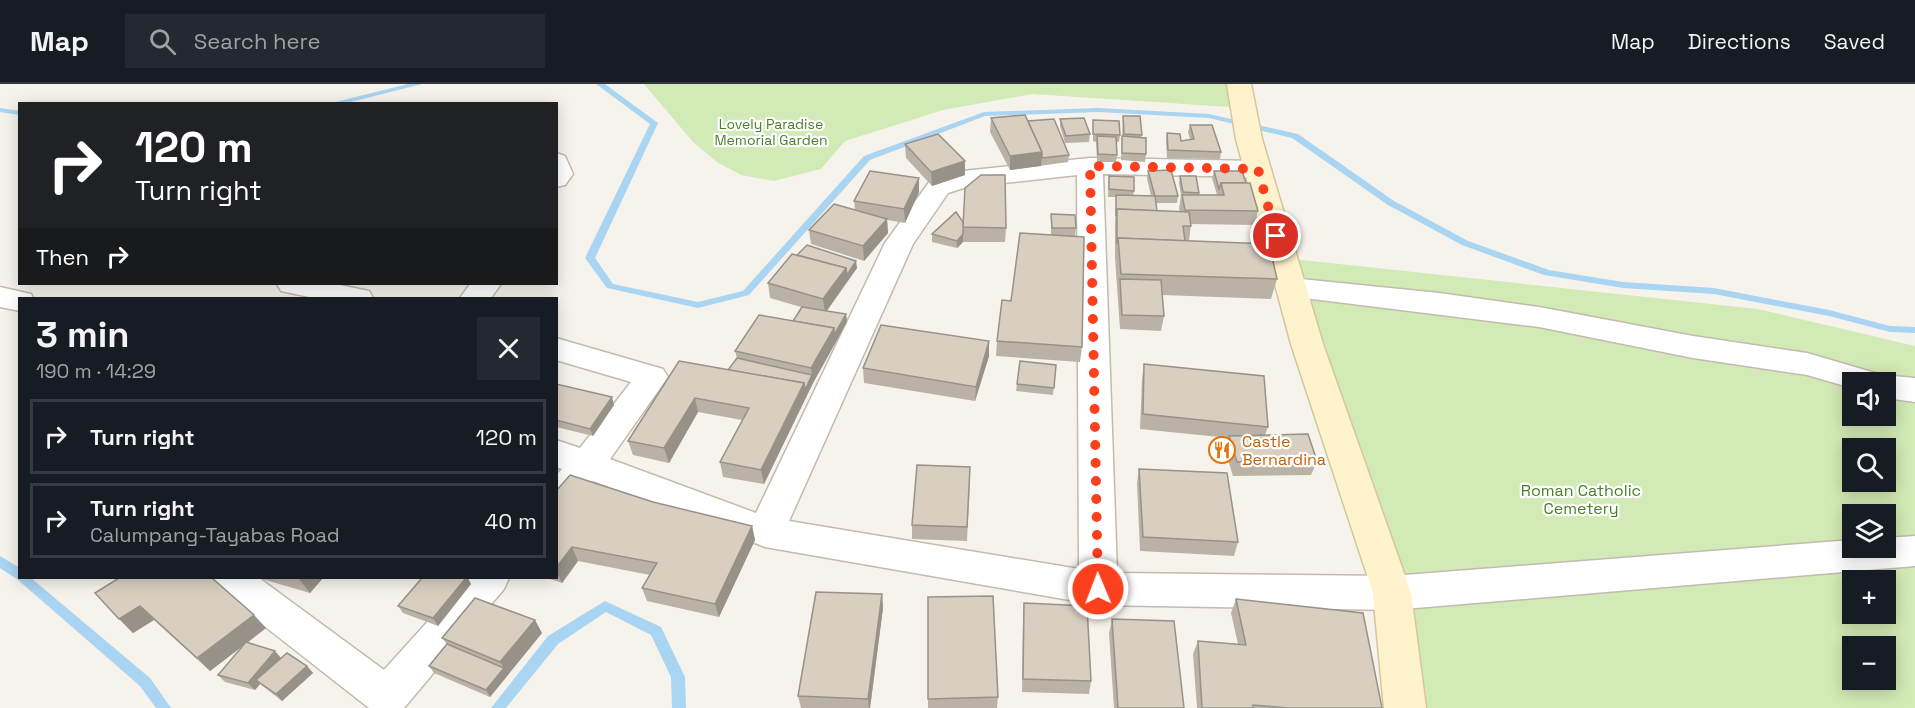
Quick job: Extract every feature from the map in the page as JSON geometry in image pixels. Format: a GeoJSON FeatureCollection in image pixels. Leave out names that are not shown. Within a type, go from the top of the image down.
{"type":"FeatureCollection","features":[{"type":"Feature","properties":{"kind":"main road"},"geometry":{"type":"LineString","coordinates":[[1242,96],[1249,139],[1291,288],[1392,593],[1406,708]]}},
{"type":"Feature","properties":{"kind":"street"},"geometry":{"type":"LineString","coordinates":[[765,532],[899,243],[939,187],[963,178],[1090,166],[1258,169]]}},
{"type":"Feature","properties":{"kind":"street"},"geometry":{"type":"LineString","coordinates":[[1090,166],[1098,589]]}},
{"type":"Feature","properties":{"kind":"street"},"geometry":{"type":"LineString","coordinates":[[296,285],[353,297]]}},
{"type":"Feature","properties":{"kind":"street"},"geometry":{"type":"LineString","coordinates":[[476,297],[485,285]]}},
{"type":"Feature","properties":{"kind":"street"},"geometry":{"type":"LineString","coordinates":[[1291,288],[1439,303],[1539,317],[1693,347],[1807,364],[1842,374]]}},
{"type":"Feature","properties":{"kind":"street"},"geometry":{"type":"LineString","coordinates":[[0,297],[18,301]]}},
{"type":"Feature","properties":{"kind":"street"},"geometry":{"type":"LineString","coordinates":[[558,350],[652,377],[572,458],[558,495]]}},
{"type":"Feature","properties":{"kind":"street"},"geometry":{"type":"LineString","coordinates":[[1896,387],[1915,390]]}},
{"type":"Feature","properties":{"kind":"street"},"geometry":{"type":"LineString","coordinates":[[572,458],[765,532],[1098,589],[1392,593],[1915,550]]}},
{"type":"Feature","properties":{"kind":"street"},"geometry":{"type":"LineString","coordinates":[[232,579],[387,697],[489,579]]}},
{"type":"Feature","properties":{"kind":"green space","name":"Lovely Paradise Memorial Garden"},"geometry":{"type":"Polygon","coordinates":[[[644,84],[1239,84],[1245,108],[1032,94],[943,110],[845,141],[821,169],[774,181],[741,175],[717,162],[693,142],[644,84]]]}},
{"type":"Feature","properties":{"kind":"green space","name":"Roman Catholic Cemetery"},"geometry":{"type":"Polygon","coordinates":[[[1283,258],[1758,309],[1915,346],[1915,708],[1405,708],[1283,258]]]}},
{"type":"Feature","properties":{"kind":"building"},"geometry":{"type":"Polygon","coordinates":[[[1025,115],[1042,152],[1010,156],[991,118],[1025,115]]]}},
{"type":"Feature","properties":{"kind":"building"},"geometry":{"type":"Polygon","coordinates":[[[1123,116],[1140,116],[1142,135],[1124,134],[1123,116]]]}},
{"type":"Feature","properties":{"kind":"building"},"geometry":{"type":"Polygon","coordinates":[[[1084,118],[1090,134],[1066,136],[1060,119],[1084,118]]]}},
{"type":"Feature","properties":{"kind":"building"},"geometry":{"type":"Polygon","coordinates":[[[1054,119],[1069,155],[1042,158],[1042,152],[1028,121],[1054,119]]]}},
{"type":"Feature","properties":{"kind":"building"},"geometry":{"type":"Polygon","coordinates":[[[1093,120],[1119,121],[1120,135],[1093,134],[1093,120]]]}},
{"type":"Feature","properties":{"kind":"building"},"geometry":{"type":"Polygon","coordinates":[[[1190,125],[1212,125],[1221,152],[1168,150],[1167,133],[1180,134],[1181,141],[1194,139],[1190,125]]]}},
{"type":"Feature","properties":{"kind":"building"},"geometry":{"type":"Polygon","coordinates":[[[938,134],[965,161],[931,172],[905,144],[938,134]]]}},
{"type":"Feature","properties":{"kind":"building"},"geometry":{"type":"Polygon","coordinates":[[[1097,136],[1116,137],[1117,155],[1098,154],[1097,136]]]}},
{"type":"Feature","properties":{"kind":"building"},"geometry":{"type":"Polygon","coordinates":[[[1122,136],[1146,138],[1146,154],[1122,153],[1122,136]]]}},
{"type":"Feature","properties":{"kind":"building"},"geometry":{"type":"Polygon","coordinates":[[[1171,170],[1178,196],[1155,196],[1148,171],[1171,170]]]}},
{"type":"Feature","properties":{"kind":"building"},"geometry":{"type":"Polygon","coordinates":[[[870,171],[919,178],[904,209],[854,201],[870,171]]]}},
{"type":"Feature","properties":{"kind":"building"},"geometry":{"type":"Polygon","coordinates":[[[1214,171],[1242,171],[1246,183],[1221,183],[1219,189],[1214,171]]]}},
{"type":"Feature","properties":{"kind":"building"},"geometry":{"type":"Polygon","coordinates":[[[981,175],[1005,175],[1006,228],[963,227],[965,188],[981,175]]]}},
{"type":"Feature","properties":{"kind":"building"},"geometry":{"type":"Polygon","coordinates":[[[1109,176],[1134,177],[1134,191],[1109,189],[1109,176]]]}},
{"type":"Feature","properties":{"kind":"building"},"geometry":{"type":"Polygon","coordinates":[[[1180,176],[1196,176],[1199,193],[1183,192],[1180,176]]]}},
{"type":"Feature","properties":{"kind":"building"},"geometry":{"type":"Polygon","coordinates":[[[1221,183],[1250,183],[1258,211],[1185,210],[1182,195],[1224,195],[1221,183]]]}},
{"type":"Feature","properties":{"kind":"building"},"geometry":{"type":"Polygon","coordinates":[[[1116,195],[1155,196],[1157,211],[1117,209],[1116,216],[1116,195]]]}},
{"type":"Feature","properties":{"kind":"building"},"geometry":{"type":"Polygon","coordinates":[[[834,204],[887,219],[863,246],[809,230],[834,204]]]}},
{"type":"Feature","properties":{"kind":"building"},"geometry":{"type":"Polygon","coordinates":[[[1117,209],[1189,212],[1191,226],[1183,226],[1185,241],[1118,238],[1117,244],[1117,209]]]}},
{"type":"Feature","properties":{"kind":"building"},"geometry":{"type":"Polygon","coordinates":[[[956,212],[963,222],[963,234],[957,241],[932,234],[956,212]]]}},
{"type":"Feature","properties":{"kind":"building"},"geometry":{"type":"Polygon","coordinates":[[[1051,214],[1075,215],[1076,228],[1052,228],[1051,214]]]}},
{"type":"Feature","properties":{"kind":"building"},"geometry":{"type":"Polygon","coordinates":[[[1020,233],[1084,237],[1082,347],[997,341],[1002,300],[1011,301],[1020,233]]]}},
{"type":"Feature","properties":{"kind":"building"},"geometry":{"type":"Polygon","coordinates":[[[1118,238],[1269,244],[1277,279],[1121,274],[1118,238]]]}},
{"type":"Feature","properties":{"kind":"building"},"geometry":{"type":"Polygon","coordinates":[[[807,245],[856,261],[847,275],[846,268],[797,255],[807,245]]]}},
{"type":"Feature","properties":{"kind":"building"},"geometry":{"type":"Polygon","coordinates":[[[792,254],[846,268],[823,299],[768,283],[792,254]]]}},
{"type":"Feature","properties":{"kind":"building"},"geometry":{"type":"Polygon","coordinates":[[[1120,279],[1161,280],[1164,316],[1122,315],[1120,279]]]}},
{"type":"Feature","properties":{"kind":"building"},"geometry":{"type":"Polygon","coordinates":[[[802,307],[846,314],[834,335],[834,328],[793,321],[802,307]]]}},
{"type":"Feature","properties":{"kind":"building"},"geometry":{"type":"Polygon","coordinates":[[[759,315],[834,328],[811,368],[735,351],[759,315]]]}},
{"type":"Feature","properties":{"kind":"building"},"geometry":{"type":"Polygon","coordinates":[[[881,325],[989,341],[976,387],[863,368],[881,325]]]}},
{"type":"Feature","properties":{"kind":"building"},"geometry":{"type":"Polygon","coordinates":[[[737,358],[812,375],[805,390],[804,383],[728,370],[737,358]]]}},
{"type":"Feature","properties":{"kind":"building"},"geometry":{"type":"Polygon","coordinates":[[[679,361],[804,383],[761,470],[720,462],[749,408],[695,398],[664,448],[628,441],[679,361]]]}},
{"type":"Feature","properties":{"kind":"building"},"geometry":{"type":"Polygon","coordinates":[[[1020,361],[1056,365],[1054,388],[1017,384],[1020,361]]]}},
{"type":"Feature","properties":{"kind":"building"},"geometry":{"type":"Polygon","coordinates":[[[1144,364],[1264,376],[1268,427],[1143,414],[1144,364]]]}},
{"type":"Feature","properties":{"kind":"building"},"geometry":{"type":"Polygon","coordinates":[[[558,384],[612,397],[590,429],[558,421],[558,384]]]}},
{"type":"Feature","properties":{"kind":"building"},"geometry":{"type":"Polygon","coordinates":[[[1308,434],[1317,461],[1237,462],[1229,436],[1308,434]]]}},
{"type":"Feature","properties":{"kind":"building"},"geometry":{"type":"Polygon","coordinates":[[[917,465],[970,467],[967,527],[912,525],[917,465]]]}},
{"type":"Feature","properties":{"kind":"building"},"geometry":{"type":"Polygon","coordinates":[[[1139,469],[1227,473],[1238,542],[1143,537],[1139,469]]]}},
{"type":"Feature","properties":{"kind":"building"},"geometry":{"type":"Polygon","coordinates":[[[570,475],[653,502],[752,526],[715,604],[642,588],[657,563],[572,547],[558,565],[558,489],[570,475]]]}},
{"type":"Feature","properties":{"kind":"building"},"geometry":{"type":"Polygon","coordinates":[[[117,579],[213,579],[254,615],[197,658],[140,606],[119,619],[95,593],[117,579]]]}},
{"type":"Feature","properties":{"kind":"building"},"geometry":{"type":"Polygon","coordinates":[[[421,579],[465,579],[433,618],[398,606],[421,579]]]}},
{"type":"Feature","properties":{"kind":"building"},"geometry":{"type":"Polygon","coordinates":[[[816,592],[882,594],[868,699],[798,696],[816,592]]]}},
{"type":"Feature","properties":{"kind":"building"},"geometry":{"type":"Polygon","coordinates":[[[993,596],[998,697],[928,699],[928,597],[993,596]]]}},
{"type":"Feature","properties":{"kind":"building"},"geometry":{"type":"Polygon","coordinates":[[[475,598],[535,620],[500,662],[442,638],[475,598]]]}},
{"type":"Feature","properties":{"kind":"building"},"geometry":{"type":"Polygon","coordinates":[[[1236,599],[1363,613],[1382,708],[1289,708],[1253,705],[1253,708],[1202,708],[1198,641],[1246,645],[1236,599]]]}},
{"type":"Feature","properties":{"kind":"building"},"geometry":{"type":"Polygon","coordinates":[[[1024,603],[1087,606],[1091,681],[1023,679],[1024,603]]]}},
{"type":"Feature","properties":{"kind":"building"},"geometry":{"type":"Polygon","coordinates":[[[1112,619],[1174,621],[1184,708],[1118,708],[1112,619]]]}},
{"type":"Feature","properties":{"kind":"building"},"geometry":{"type":"Polygon","coordinates":[[[246,642],[275,651],[248,683],[218,675],[246,642]]]}},
{"type":"Feature","properties":{"kind":"building"},"geometry":{"type":"Polygon","coordinates":[[[447,644],[504,668],[486,690],[429,666],[447,644]]]}},
{"type":"Feature","properties":{"kind":"building"},"geometry":{"type":"Polygon","coordinates":[[[287,653],[307,666],[276,694],[256,680],[287,653]]]}},
{"type":"Feature","properties":{"kind":"waterway"},"geometry":{"type":"LineString","coordinates":[[340,102],[418,84]]}},
{"type":"Feature","properties":{"kind":"waterway"},"geometry":{"type":"LineString","coordinates":[[600,84],[654,123],[590,258],[610,286],[698,305],[746,293],[867,158],[984,114],[1098,110],[1209,116],[1295,136],[1391,203],[1465,243],[1547,273],[1623,285],[1714,291],[1829,313],[1890,329],[1915,330]]}},
{"type":"Feature","properties":{"kind":"waterway"},"geometry":{"type":"LineString","coordinates":[[0,110],[18,113]]}},
{"type":"Feature","properties":{"kind":"waterway"},"geometry":{"type":"LineString","coordinates":[[0,561],[18,574]]}},
{"type":"Feature","properties":{"kind":"waterway"},"geometry":{"type":"LineString","coordinates":[[24,579],[145,682],[164,708]]}},
{"type":"Feature","properties":{"kind":"waterway"},"geometry":{"type":"LineString","coordinates":[[498,708],[553,640],[605,606],[656,631],[678,677],[679,708]]}},
{"type":"Feature","properties":{"kind":"place","name":"Castle Bernardina"},"geometry":{"type":"Point","coordinates":[1222,450]}},
{"type":"Feature","properties":{"kind":"route"},"geometry":{"type":"LineString","coordinates":[[1098,589],[1090,166],[1258,169],[1276,236]]}}]}
